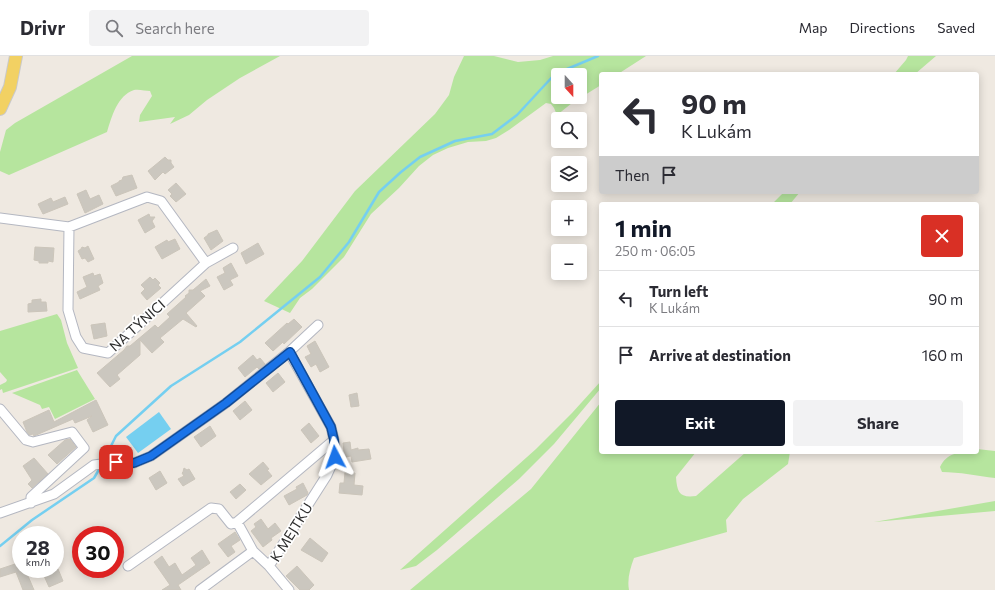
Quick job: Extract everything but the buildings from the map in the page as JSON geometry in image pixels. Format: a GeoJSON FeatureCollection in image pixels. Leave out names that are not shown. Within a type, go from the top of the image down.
{"type":"FeatureCollection","features":[{"type":"Feature","properties":{"kind":"main road"},"geometry":{"type":"LineString","coordinates":[[0,109],[6,98],[13,76],[16,56]]}},
{"type":"Feature","properties":{"kind":"street"},"geometry":{"type":"LineString","coordinates":[[0,218],[69,228],[147,197],[161,201],[206,263]]}},
{"type":"Feature","properties":{"kind":"street","name":"NA TÝNICI"},"geometry":{"type":"LineString","coordinates":[[69,228],[68,310],[76,338],[83,348],[108,353],[206,263],[233,248]]}},
{"type":"Feature","properties":{"kind":"street"},"geometry":{"type":"LineString","coordinates":[[0,513],[54,494],[94,465],[116,462],[134,463],[151,456],[226,403],[290,352],[318,326]]}},
{"type":"Feature","properties":{"kind":"street","name":"K MEJTKU"},"geometry":{"type":"LineString","coordinates":[[236,522],[253,550],[269,566],[327,475],[335,457],[334,440],[331,427],[290,352]]}},
{"type":"Feature","properties":{"kind":"street"},"geometry":{"type":"LineString","coordinates":[[0,409],[26,440],[33,442],[72,432],[84,448],[31,497],[31,503]]}},
{"type":"Feature","properties":{"kind":"street"},"geometry":{"type":"LineString","coordinates":[[128,566],[211,508],[219,509],[231,524],[236,522],[334,440]]}},
{"type":"Feature","properties":{"kind":"street"},"geometry":{"type":"LineString","coordinates":[[200,590],[253,550]]}},
{"type":"Feature","properties":{"kind":"street"},"geometry":{"type":"LineString","coordinates":[[269,566],[289,590]]}},
{"type":"Feature","properties":{"kind":"green space"},"geometry":{"type":"Polygon","coordinates":[[[132,56],[280,56],[240,78],[207,100],[189,115],[170,124],[175,117],[139,122],[140,115],[152,96],[150,91],[134,90],[123,97],[119,102],[113,113],[107,132],[9,175],[0,171],[0,152],[6,130],[15,123],[132,56]]]}},
{"type":"Feature","properties":{"kind":"green space"},"geometry":{"type":"Polygon","coordinates":[[[464,56],[494,56],[518,62],[540,60],[553,56],[646,56],[621,72],[599,72],[599,86],[587,94],[587,68],[551,68],[551,104],[546,103],[496,138],[486,141],[468,142],[448,148],[433,155],[419,166],[399,188],[371,214],[344,257],[312,289],[300,298],[290,313],[264,301],[302,261],[355,191],[435,114],[449,95],[454,77],[464,56]]]}},
{"type":"Feature","properties":{"kind":"green space"},"geometry":{"type":"Polygon","coordinates":[[[908,56],[936,56],[917,72],[896,72],[908,56]]]}},
{"type":"Feature","properties":{"kind":"green space"},"geometry":{"type":"Polygon","coordinates":[[[551,104],[571,104],[561,112],[556,112],[551,104]]]}},
{"type":"Feature","properties":{"kind":"green space"},"geometry":{"type":"Polygon","coordinates":[[[782,194],[798,194],[792,202],[774,202],[782,194]]]}},
{"type":"Feature","properties":{"kind":"green space"},"geometry":{"type":"Polygon","coordinates":[[[57,314],[61,320],[67,343],[78,368],[3,393],[2,389],[0,390],[0,385],[7,380],[0,372],[0,331],[57,314]]]}},
{"type":"Feature","properties":{"kind":"green space"},"geometry":{"type":"Polygon","coordinates":[[[77,370],[95,399],[55,419],[49,407],[42,409],[40,405],[12,393],[77,370]]]}},
{"type":"Feature","properties":{"kind":"green space"},"geometry":{"type":"Polygon","coordinates":[[[599,383],[599,390],[554,444],[519,479],[437,550],[416,566],[400,570],[536,449],[599,383]]]}},
{"type":"Feature","properties":{"kind":"green space"},"geometry":{"type":"Polygon","coordinates":[[[599,404],[599,454],[694,454],[676,477],[677,487],[680,493],[686,496],[696,496],[744,454],[790,454],[788,464],[743,499],[726,520],[727,532],[634,558],[629,574],[629,590],[410,590],[531,489],[599,404]]]}},
{"type":"Feature","properties":{"kind":"green space"},"geometry":{"type":"Polygon","coordinates":[[[979,449],[995,451],[995,478],[962,473],[942,472],[940,467],[951,455],[979,454],[979,449]]]}},
{"type":"Feature","properties":{"kind":"green space"},"geometry":{"type":"Polygon","coordinates":[[[995,501],[995,511],[874,522],[995,501]]]}},
{"type":"Feature","properties":{"kind":"water"},"geometry":{"type":"Polygon","coordinates":[[[159,412],[171,429],[138,453],[126,437],[159,412]]]}},
{"type":"Feature","properties":{"kind":"waterway"},"geometry":{"type":"LineString","coordinates":[[103,462],[116,436],[171,386],[240,342],[320,277],[349,242],[379,192],[401,172],[420,157],[455,141],[492,134],[517,115],[555,74],[598,56]]}},
{"type":"Feature","properties":{"kind":"waterway"},"geometry":{"type":"LineString","coordinates":[[0,546],[32,520],[94,478],[101,466]]}},
{"type":"Feature","properties":{"kind":"route"},"geometry":{"type":"LineString","coordinates":[[116,462],[134,463],[151,456],[226,403],[290,352],[331,427],[334,440],[335,457]]}}]}
